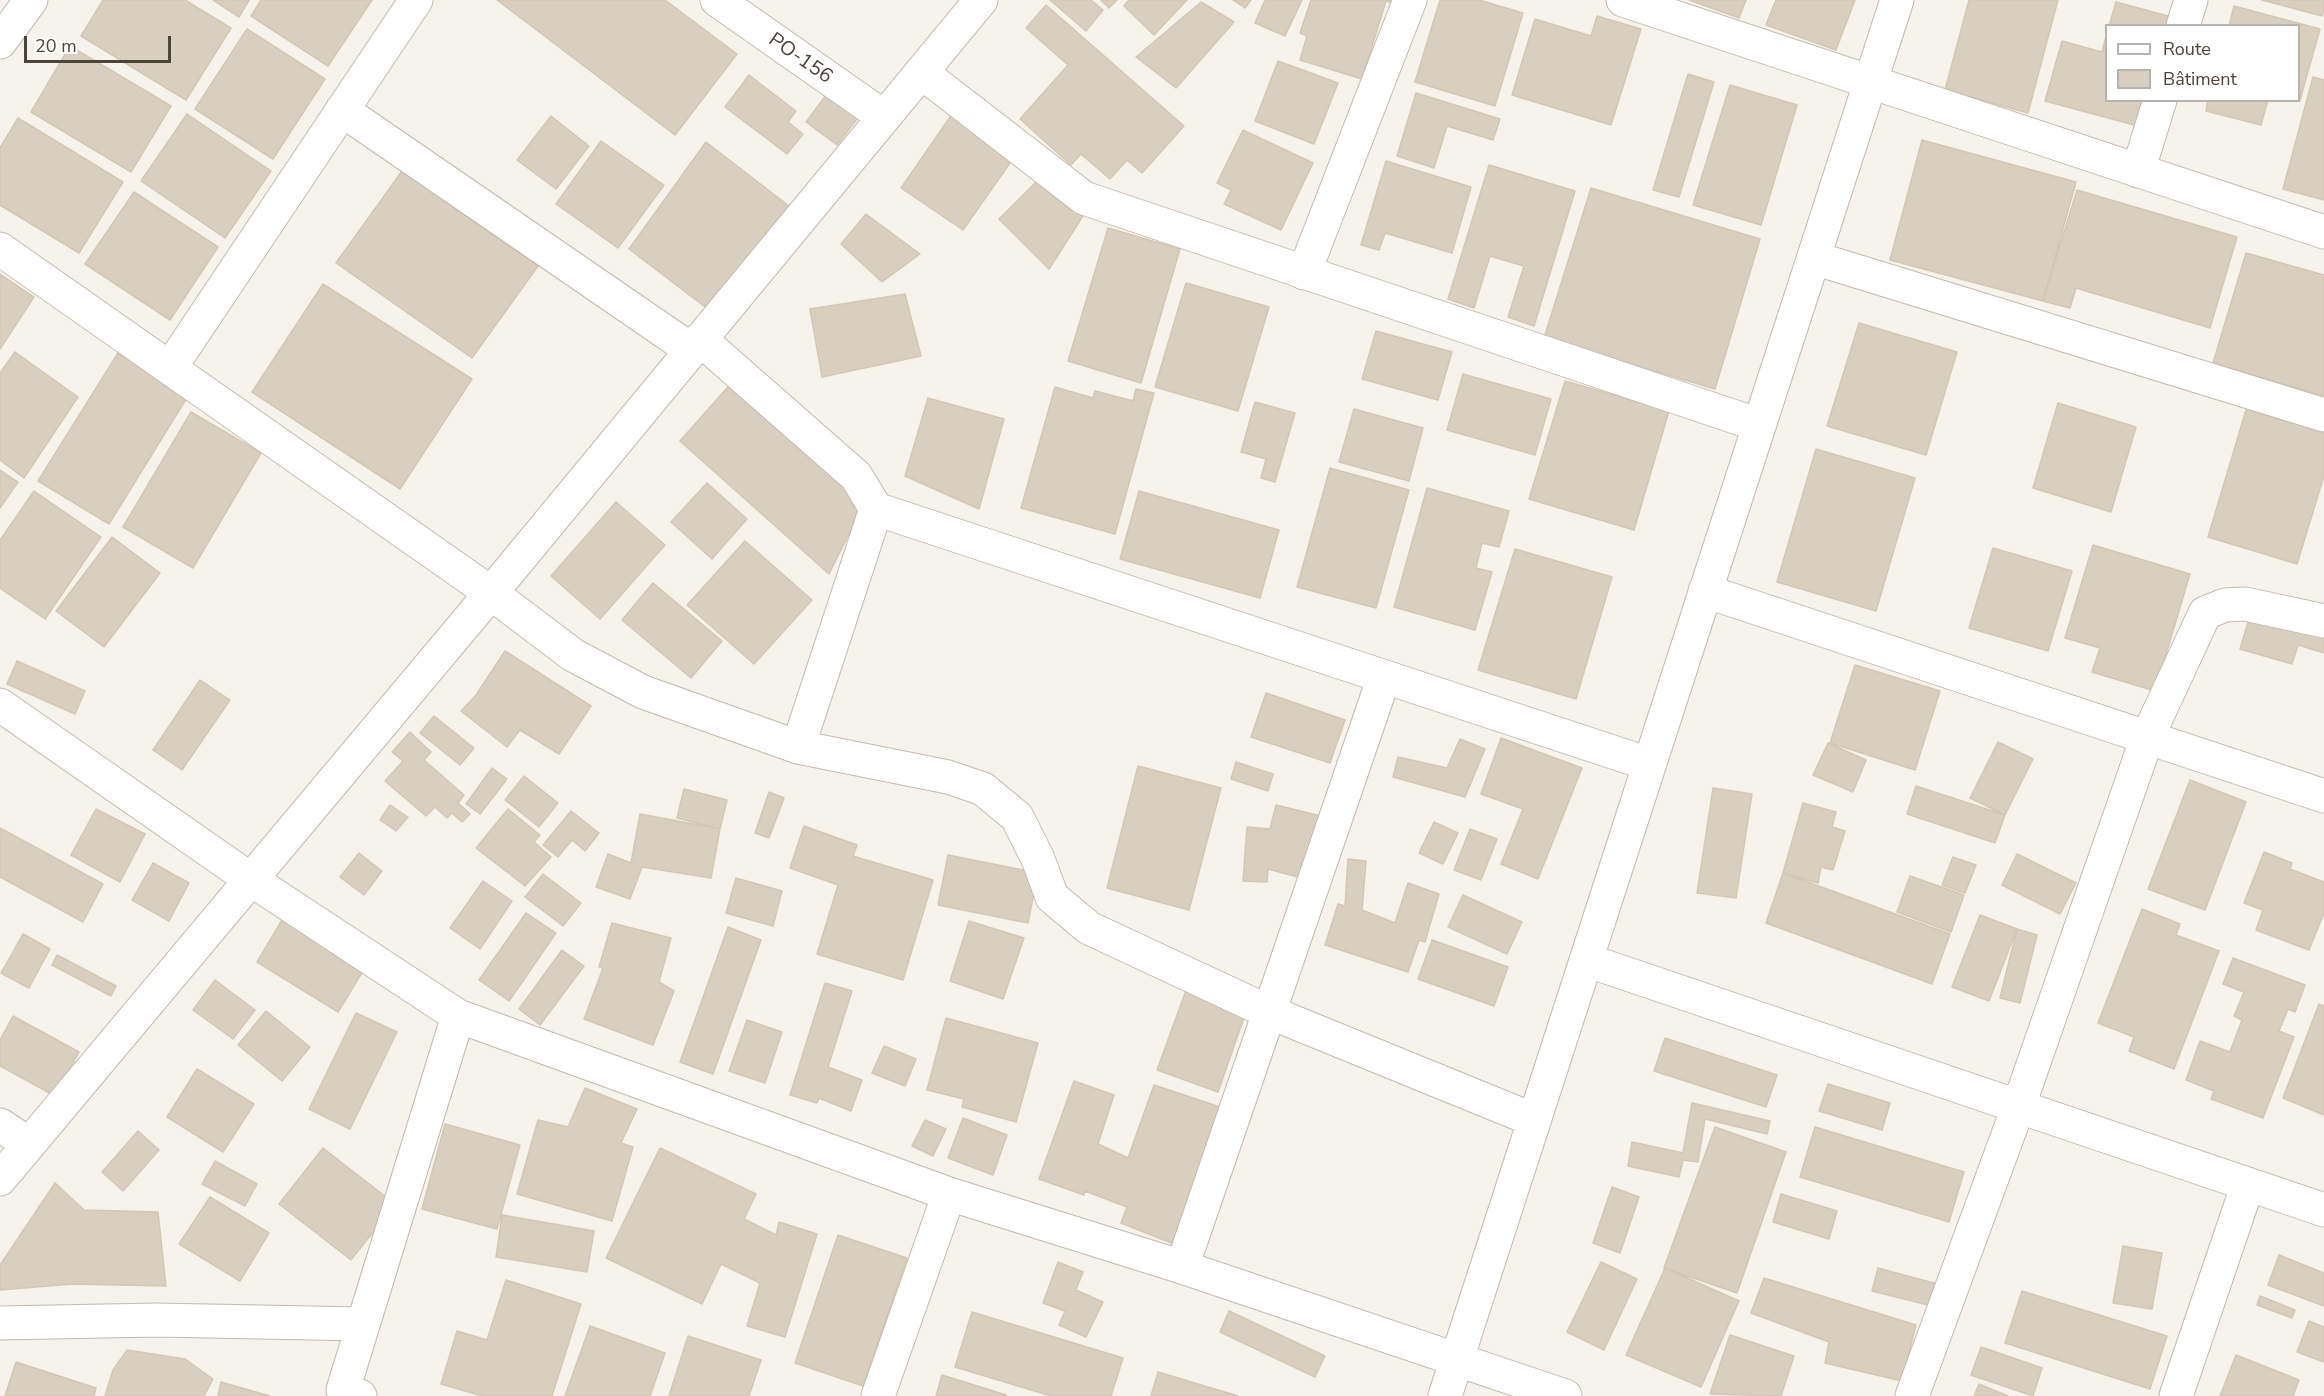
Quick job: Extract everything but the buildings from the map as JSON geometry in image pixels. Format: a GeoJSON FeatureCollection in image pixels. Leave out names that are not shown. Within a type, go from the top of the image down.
{"type":"FeatureCollection","features":[{"type":"Feature","properties":{"kind":"street"},"geometry":{"type":"LineString","coordinates":[[0,42],[31,0]]}},
{"type":"Feature","properties":{"kind":"street"},"geometry":{"type":"LineString","coordinates":[[170,368],[416,0]]}},
{"type":"Feature","properties":{"kind":"street","name":"PO-156"},"geometry":{"type":"LineString","coordinates":[[717,0],[884,117]]}},
{"type":"Feature","properties":{"kind":"street"},"geometry":{"type":"LineString","coordinates":[[0,1179],[491,593],[981,0]]}},
{"type":"Feature","properties":{"kind":"street"},"geometry":{"type":"LineString","coordinates":[[1304,273],[1410,0]]}},
{"type":"Feature","properties":{"kind":"street"},"geometry":{"type":"LineString","coordinates":[[1623,0],[2324,232]]}},
{"type":"Feature","properties":{"kind":"street"},"geometry":{"type":"LineString","coordinates":[[1444,1396],[1897,0]]}},
{"type":"Feature","properties":{"kind":"street"},"geometry":{"type":"LineString","coordinates":[[2184,24],[2191,0]]}},
{"type":"Feature","properties":{"kind":"street"},"geometry":{"type":"LineString","coordinates":[[921,72],[1084,198],[1759,425]]}},
{"type":"Feature","properties":{"kind":"street"},"geometry":{"type":"LineString","coordinates":[[2138,171],[2159,102]]}},
{"type":"Feature","properties":{"kind":"street"},"geometry":{"type":"LineString","coordinates":[[342,110],[695,344],[856,476],[876,509],[1649,764]]}},
{"type":"Feature","properties":{"kind":"street"},"geometry":{"type":"LineString","coordinates":[[0,249],[491,593],[573,655],[643,692],[798,747],[948,777],[983,789],[1017,817],[1038,859],[1052,897],[1089,928],[1269,1012],[1534,1120]]}},
{"type":"Feature","properties":{"kind":"street"},"geometry":{"type":"LineString","coordinates":[[1814,258],[2324,415]]}},
{"type":"Feature","properties":{"kind":"street"},"geometry":{"type":"LineString","coordinates":[[798,747],[876,509]]}},
{"type":"Feature","properties":{"kind":"street"},"geometry":{"type":"LineString","coordinates":[[1705,591],[2324,796]]}},
{"type":"Feature","properties":{"kind":"street"},"geometry":{"type":"LineString","coordinates":[[1912,1396],[2019,1105],[2147,738],[2205,613],[2225,605],[2245,604],[2324,621]]}},
{"type":"Feature","properties":{"kind":"street"},"geometry":{"type":"LineString","coordinates":[[1182,1267],[1384,677]]}},
{"type":"Feature","properties":{"kind":"street"},"geometry":{"type":"LineString","coordinates":[[0,705],[250,879],[458,1016],[949,1194],[1182,1267],[1565,1396]]}},
{"type":"Feature","properties":{"kind":"street"},"geometry":{"type":"LineString","coordinates":[[1586,960],[2324,1210]]}},
{"type":"Feature","properties":{"kind":"street"},"geometry":{"type":"LineString","coordinates":[[360,1396],[343,1390],[458,1016]]}},
{"type":"Feature","properties":{"kind":"street"},"geometry":{"type":"LineString","coordinates":[[0,1125],[29,1144]]}},
{"type":"Feature","properties":{"kind":"street"},"geometry":{"type":"LineString","coordinates":[[2176,1396],[2248,1184]]}},
{"type":"Feature","properties":{"kind":"street"},"geometry":{"type":"LineString","coordinates":[[878,1396],[949,1194]]}},
{"type":"Feature","properties":{"kind":"street"},"geometry":{"type":"LineString","coordinates":[[0,1323],[157,1320],[363,1324]]}}]}
